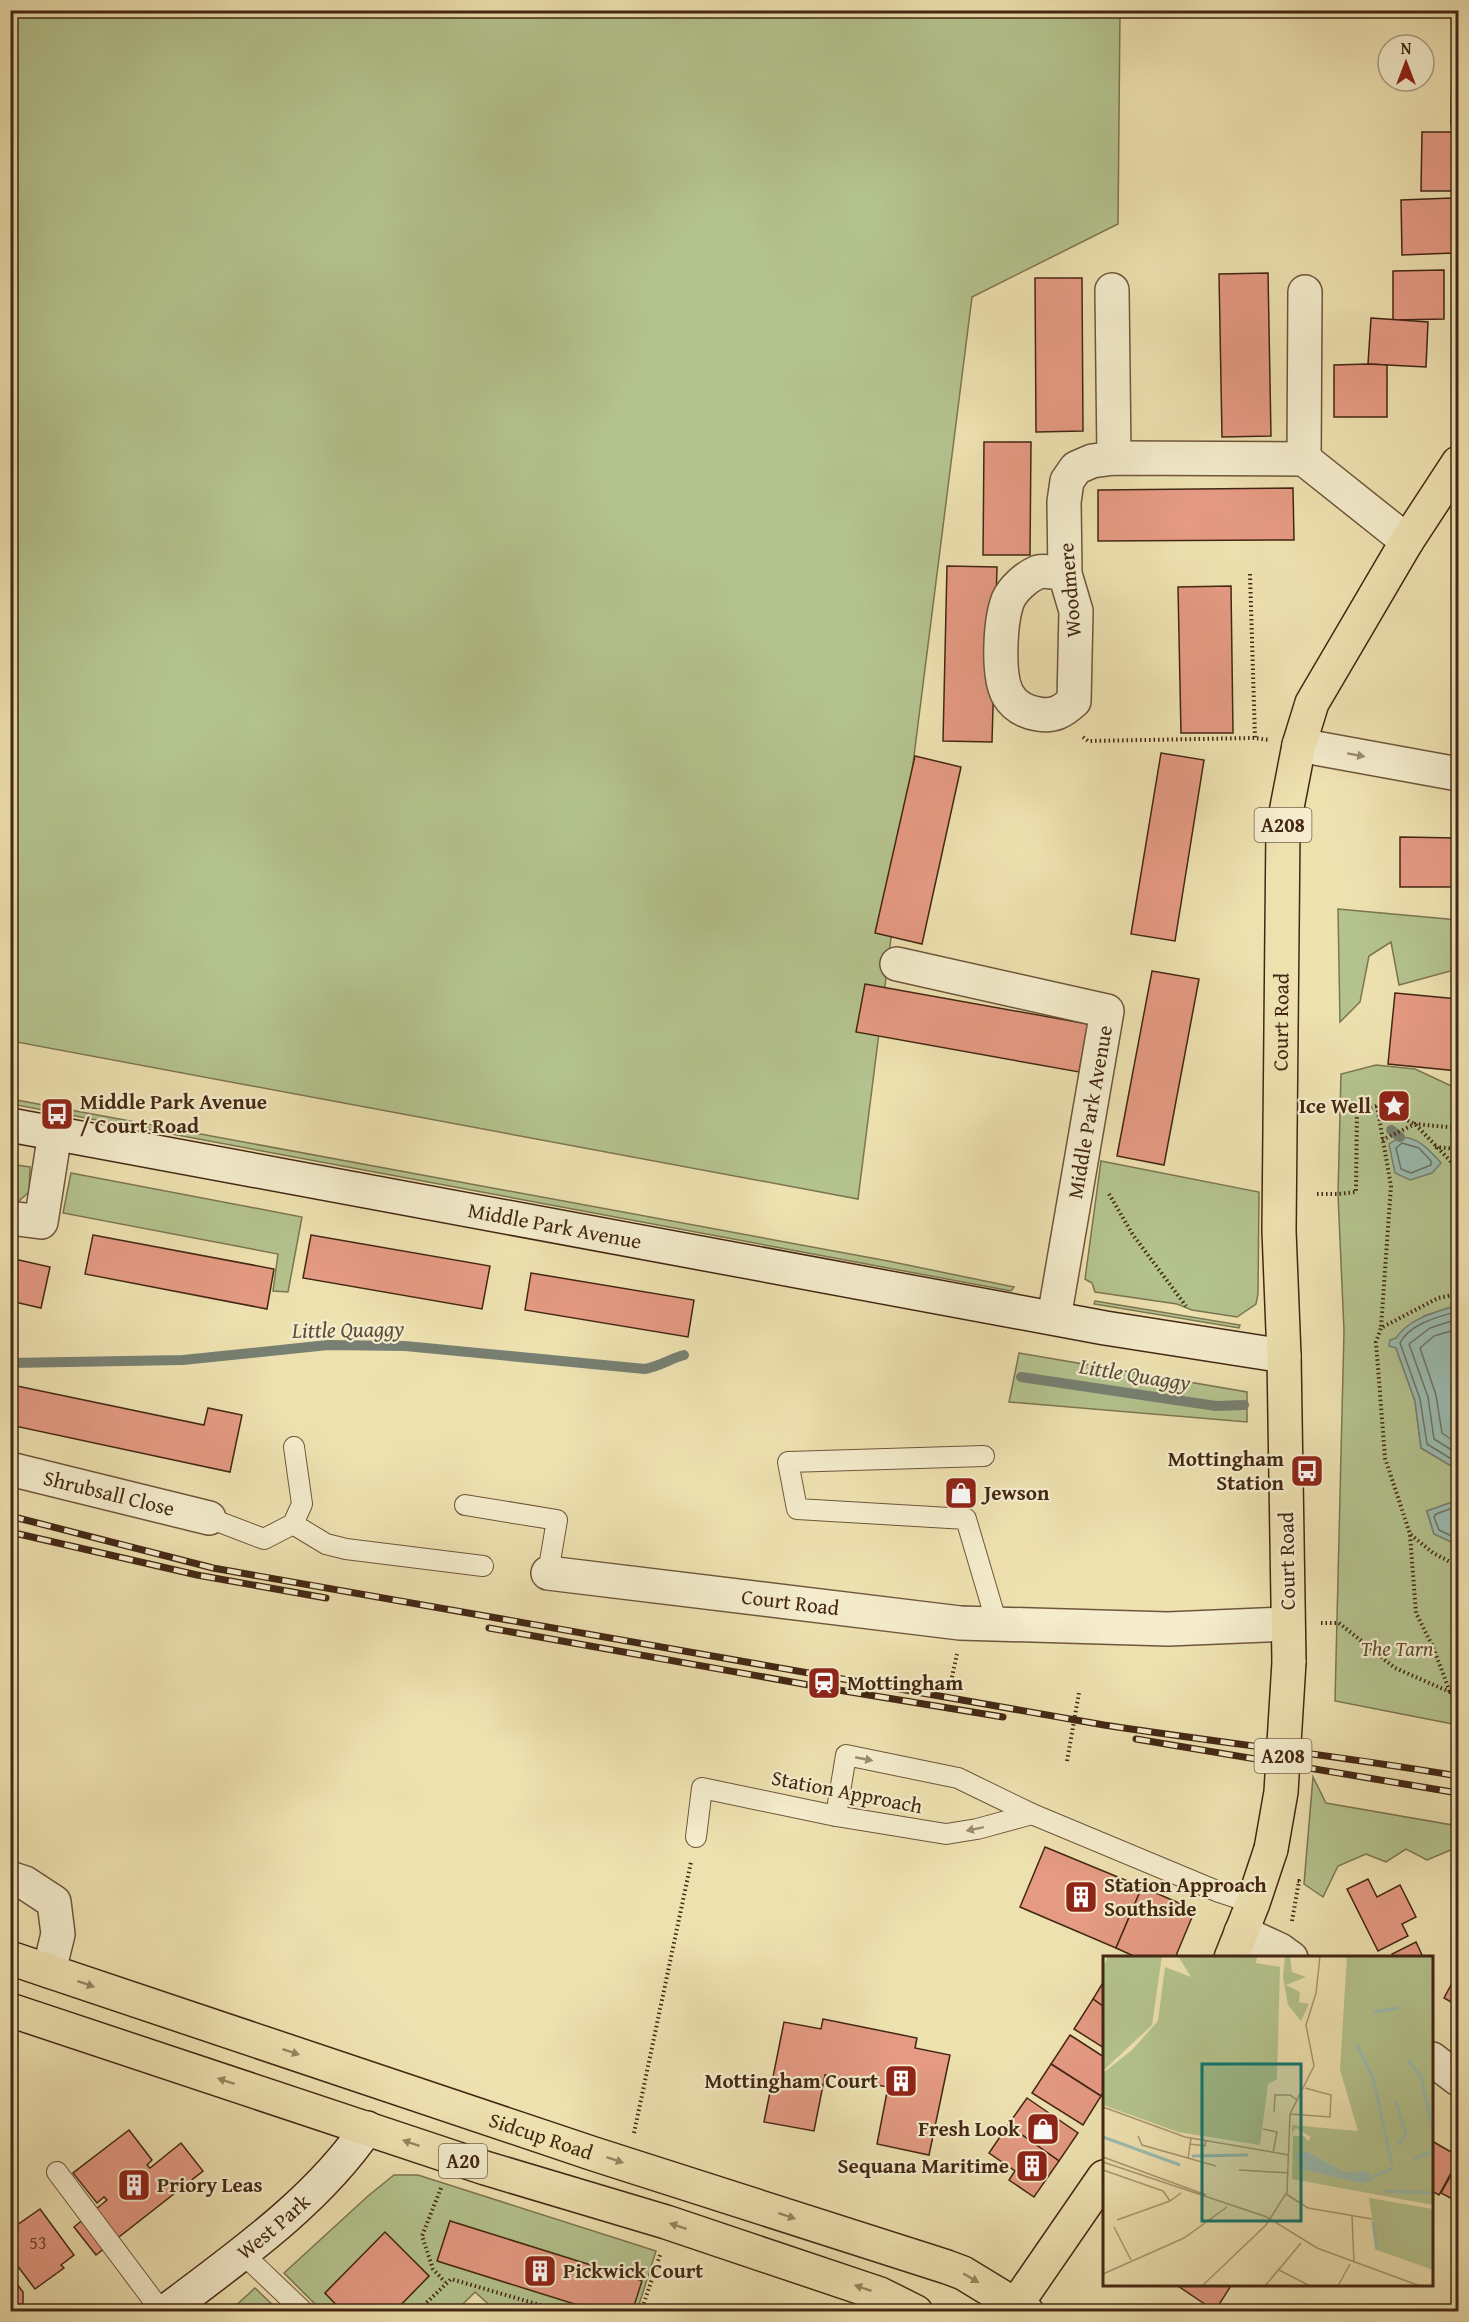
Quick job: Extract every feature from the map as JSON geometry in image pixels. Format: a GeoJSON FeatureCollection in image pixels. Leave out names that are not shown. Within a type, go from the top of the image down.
{"type":"FeatureCollection","features":[{"type":"Feature","properties":{"kind":"main road","name":"Court Road"},"geometry":{"type":"LineString","coordinates":[[1242,1931],[1271,1849],[1281,1792],[1289,1662],[1301,1624],[1284,1356],[1279,1232],[1283,828],[1299,745],[1312,703],[1407,541],[1458,463]]}},
{"type":"Feature","properties":{"kind":"main road","name":"Sidcup Road"},"geometry":{"type":"LineString","coordinates":[[10,1958],[586,2151],[947,2267],[963,2273],[1018,2309]]}},
{"type":"Feature","properties":{"kind":"main road","name":"A20"},"geometry":{"type":"LineString","coordinates":[[10,2010],[485,2168],[666,2222],[793,2264],[880,2294],[916,2312]]}},
{"type":"Feature","properties":{"kind":"main road"},"geometry":{"type":"LineString","coordinates":[[1018,2309],[1103,2179]]}},
{"type":"Feature","properties":{"kind":"street"},"geometry":{"type":"LineString","coordinates":[[1112,290],[1114,458]]}},
{"type":"Feature","properties":{"kind":"street"},"geometry":{"type":"LineString","coordinates":[[1305,292],[1304,459],[1407,541]]}},
{"type":"Feature","properties":{"kind":"street","name":"Woodmere"},"geometry":{"type":"LineString","coordinates":[[1065,574],[1039,572],[1020,584],[1008,601],[1003,626],[1003,679],[1008,695],[1019,708],[1046,716],[1061,713],[1074,701],[1076,611],[1065,574],[1064,502],[1066,481],[1076,468],[1092,461],[1114,458],[1304,459]]}},
{"type":"Feature","properties":{"kind":"street"},"geometry":{"type":"LineString","coordinates":[[1299,745],[1458,774]]}},
{"type":"Feature","properties":{"kind":"street","name":"Middle Park Avenue"},"geometry":{"type":"LineString","coordinates":[[897,964],[1107,1011],[1054,1318]]}},
{"type":"Feature","properties":{"kind":"street","name":"Middle Park Avenue"},"geometry":{"type":"LineString","coordinates":[[10,1125],[1105,1328],[1284,1356]]}},
{"type":"Feature","properties":{"kind":"street"},"geometry":{"type":"LineString","coordinates":[[10,1218],[40,1222],[55,1133]]}},
{"type":"Feature","properties":{"kind":"street","name":"Shrubsall Close"},"geometry":{"type":"LineString","coordinates":[[10,1469],[209,1518]]}},
{"type":"Feature","properties":{"kind":"street","name":"Court Road"},"geometry":{"type":"LineString","coordinates":[[548,1573],[960,1623],[1168,1629],[1301,1624]]}},
{"type":"Feature","properties":{"kind":"street"},"geometry":{"type":"LineString","coordinates":[[10,1878],[25,1883],[54,1902],[58,1934],[49,1971]]}},
{"type":"Feature","properties":{"kind":"street"},"geometry":{"type":"LineString","coordinates":[[1242,1931],[1280,1950],[1290,1944]]}},
{"type":"Feature","properties":{"kind":"street"},"geometry":{"type":"LineString","coordinates":[[1433,2060],[1458,2079]]}},
{"type":"Feature","properties":{"kind":"street","name":"West Park"},"geometry":{"type":"LineString","coordinates":[[164,2312],[242,2253],[312,2192],[348,2156],[367,2128]]}},
{"type":"Feature","properties":{"kind":"lane"},"geometry":{"type":"LineString","coordinates":[[209,1518],[264,1539],[293,1524],[302,1504],[294,1447]]}},
{"type":"Feature","properties":{"kind":"lane"},"geometry":{"type":"LineString","coordinates":[[984,1456],[788,1462],[797,1509],[966,1519],[997,1624]]}},
{"type":"Feature","properties":{"kind":"lane"},"geometry":{"type":"LineString","coordinates":[[465,1505],[557,1520],[548,1573]]}},
{"type":"Feature","properties":{"kind":"lane"},"geometry":{"type":"LineString","coordinates":[[293,1524],[326,1544],[346,1549],[483,1566]]}},
{"type":"Feature","properties":{"kind":"lane"},"geometry":{"type":"LineString","coordinates":[[836,1816],[846,1755],[958,1778],[1032,1814],[1219,1892],[1242,1931]]}},
{"type":"Feature","properties":{"kind":"lane","name":"Station Approach"},"geometry":{"type":"LineString","coordinates":[[696,1837],[702,1788],[836,1816],[946,1834],[977,1829],[1032,1814]]}},
{"type":"Feature","properties":{"kind":"lane"},"geometry":{"type":"LineString","coordinates":[[57,2172],[164,2312]]}},
{"type":"Feature","properties":{"kind":"lane"},"geometry":{"type":"LineString","coordinates":[[242,2253],[304,2312]]}},
{"type":"Feature","properties":{"kind":"path"},"geometry":{"type":"LineString","coordinates":[[1250,574],[1255,738]]}},
{"type":"Feature","properties":{"kind":"path"},"geometry":{"type":"LineString","coordinates":[[1088,741],[1255,738],[1299,745]]}},
{"type":"Feature","properties":{"kind":"path"},"geometry":{"type":"LineString","coordinates":[[1377,1106],[1391,1186],[1381,1328],[1376,1342],[1385,1458],[1410,1534],[1416,1614],[1433,1647],[1450,1692]]}},
{"type":"Feature","properties":{"kind":"path"},"geometry":{"type":"LineString","coordinates":[[1317,1194],[1356,1192],[1357,1110],[1377,1106],[1415,1124],[1458,1128]]}},
{"type":"Feature","properties":{"kind":"path"},"geometry":{"type":"LineString","coordinates":[[1382,1140],[1415,1124]]}},
{"type":"Feature","properties":{"kind":"path"},"geometry":{"type":"LineString","coordinates":[[1415,1124],[1458,1168]]}},
{"type":"Feature","properties":{"kind":"path"},"geometry":{"type":"LineString","coordinates":[[1435,1147],[1458,1149]]}},
{"type":"Feature","properties":{"kind":"path"},"geometry":{"type":"LineString","coordinates":[[1106,1190],[1133,1235],[1174,1293],[1193,1314]]}},
{"type":"Feature","properties":{"kind":"path"},"geometry":{"type":"LineString","coordinates":[[1381,1328],[1438,1298],[1458,1294]]}},
{"type":"Feature","properties":{"kind":"path"},"geometry":{"type":"LineString","coordinates":[[1410,1534],[1433,1553],[1458,1566]]}},
{"type":"Feature","properties":{"kind":"path"},"geometry":{"type":"LineString","coordinates":[[1301,1624],[1339,1623],[1395,1668],[1450,1692],[1458,1691]]}},
{"type":"Feature","properties":{"kind":"path"},"geometry":{"type":"LineString","coordinates":[[950,1686],[959,1643]]}},
{"type":"Feature","properties":{"kind":"path"},"geometry":{"type":"LineString","coordinates":[[1450,1692],[1458,1677]]}},
{"type":"Feature","properties":{"kind":"path"},"geometry":{"type":"LineString","coordinates":[[1066,1761],[1079,1693]]}},
{"type":"Feature","properties":{"kind":"path"},"geometry":{"type":"LineString","coordinates":[[634,2130],[696,1837]]}},
{"type":"Feature","properties":{"kind":"path"},"geometry":{"type":"LineString","coordinates":[[1289,1879],[1299,1881],[1290,1944]]}},
{"type":"Feature","properties":{"kind":"path"},"geometry":{"type":"LineString","coordinates":[[441,2187],[422,2236],[433,2269],[445,2283]]}},
{"type":"Feature","properties":{"kind":"path"},"geometry":{"type":"LineString","coordinates":[[641,2312],[662,2249]]}},
{"type":"Feature","properties":{"kind":"path"},"geometry":{"type":"LineString","coordinates":[[417,2312],[451,2279],[564,2312]]}},
{"type":"Feature","properties":{"kind":"green space"},"geometry":{"type":"Polygon","coordinates":[[[10,11],[1120,11],[1118,224],[972,297],[858,1199],[11,1041],[10,11]]]}},
{"type":"Feature","properties":{"kind":"green space"},"geometry":{"type":"Polygon","coordinates":[[[1338,909],[1458,920],[1458,969],[1399,985],[1391,942],[1369,956],[1360,1002],[1340,1022],[1338,909]]]}},
{"type":"Feature","properties":{"kind":"green space","name":"The Tarn"},"geometry":{"type":"Polygon","coordinates":[[[1376,1065],[1415,1069],[1458,1089],[1458,1305],[1424,1316],[1396,1348],[1415,1401],[1421,1448],[1458,1470],[1458,1500],[1427,1511],[1434,1534],[1458,1545],[1458,1725],[1335,1701],[1344,1331],[1338,1194],[1341,1074],[1376,1065]]]}},
{"type":"Feature","properties":{"kind":"green space"},"geometry":{"type":"Polygon","coordinates":[[[11,1099],[888,1261],[1014,1287],[1011,1291],[11,1104],[11,1099]]]}},
{"type":"Feature","properties":{"kind":"green space"},"geometry":{"type":"Polygon","coordinates":[[[1101,1161],[1259,1192],[1256,1304],[1237,1317],[1192,1310],[1177,1304],[1095,1292],[1092,1283],[1085,1279],[1101,1161]]]}},
{"type":"Feature","properties":{"kind":"green space"},"geometry":{"type":"Polygon","coordinates":[[[10,1164],[30,1167],[29,1192],[11,1208],[10,1164]]]}},
{"type":"Feature","properties":{"kind":"green space"},"geometry":{"type":"Polygon","coordinates":[[[71,1173],[302,1217],[288,1292],[273,1291],[278,1254],[63,1213],[71,1173]]]}},
{"type":"Feature","properties":{"kind":"green space"},"geometry":{"type":"Polygon","coordinates":[[[1095,1301],[1240,1325],[1239,1328],[1094,1304],[1095,1301]]]}},
{"type":"Feature","properties":{"kind":"green space"},"geometry":{"type":"Polygon","coordinates":[[[1019,1353],[1247,1392],[1247,1422],[1009,1402],[1019,1353]]]}},
{"type":"Feature","properties":{"kind":"green space"},"geometry":{"type":"Polygon","coordinates":[[[1313,1777],[1326,1803],[1458,1826],[1458,1847],[1427,1860],[1406,1849],[1386,1862],[1366,1854],[1338,1866],[1323,1897],[1304,1884],[1313,1777]]]}},
{"type":"Feature","properties":{"kind":"green space"},"geometry":{"type":"Polygon","coordinates":[[[394,2175],[418,2175],[656,2251],[637,2311],[632,2311],[641,2281],[450,2221],[438,2261],[600,2311],[496,2311],[475,2292],[456,2311],[394,2311],[429,2276],[385,2233],[325,2293],[343,2311],[322,2311],[284,2273],[394,2175]]]}},
{"type":"Feature","properties":{"kind":"green space"},"geometry":{"type":"Polygon","coordinates":[[[255,2288],[279,2311],[230,2311],[255,2288]]]}},
{"type":"Feature","properties":{"kind":"water"},"geometry":{"type":"Polygon","coordinates":[[[1400,1137],[1418,1142],[1441,1163],[1432,1173],[1410,1180],[1395,1173],[1389,1144],[1400,1137]]]}},
{"type":"Feature","properties":{"kind":"water"},"geometry":{"type":"Polygon","coordinates":[[[1458,1305],[1458,1470],[1421,1448],[1415,1401],[1396,1348],[1389,1346],[1390,1340],[1396,1338],[1408,1325],[1433,1313],[1458,1305]]]}},
{"type":"Feature","properties":{"kind":"water"},"geometry":{"type":"Polygon","coordinates":[[[1458,1500],[1458,1545],[1434,1534],[1427,1511],[1458,1500]]]}},
{"type":"Feature","properties":{"kind":"building"},"geometry":{"type":"Polygon","coordinates":[[[1452,64],[1458,64],[1458,125],[1451,125],[1452,64]]]}},
{"type":"Feature","properties":{"kind":"building"},"geometry":{"type":"Polygon","coordinates":[[[1422,132],[1458,132],[1458,191],[1421,191],[1422,132]]]}},
{"type":"Feature","properties":{"kind":"building"},"geometry":{"type":"Polygon","coordinates":[[[1452,198],[1454,253],[1402,255],[1401,200],[1452,198]]]}},
{"type":"Feature","properties":{"kind":"building"},"geometry":{"type":"Polygon","coordinates":[[[1444,270],[1444,319],[1393,320],[1393,271],[1444,270]]]}},
{"type":"Feature","properties":{"kind":"building"},"geometry":{"type":"Polygon","coordinates":[[[1268,273],[1271,436],[1222,437],[1219,274],[1268,273]]]}},
{"type":"Feature","properties":{"kind":"building"},"geometry":{"type":"Polygon","coordinates":[[[1035,278],[1082,278],[1083,431],[1036,432],[1035,278]]]}},
{"type":"Feature","properties":{"kind":"building"},"geometry":{"type":"Polygon","coordinates":[[[1371,318],[1428,322],[1426,367],[1368,364],[1371,318]]]}},
{"type":"Feature","properties":{"kind":"building"},"geometry":{"type":"Polygon","coordinates":[[[1334,365],[1387,365],[1387,417],[1334,417],[1334,365]]]}},
{"type":"Feature","properties":{"kind":"building"},"geometry":{"type":"Polygon","coordinates":[[[984,442],[1031,442],[1030,555],[983,555],[984,442]]]}},
{"type":"Feature","properties":{"kind":"building"},"geometry":{"type":"Polygon","coordinates":[[[1293,488],[1294,540],[1098,541],[1098,490],[1293,488]]]}},
{"type":"Feature","properties":{"kind":"building"},"geometry":{"type":"Polygon","coordinates":[[[947,566],[997,567],[992,742],[943,741],[947,566]]]}},
{"type":"Feature","properties":{"kind":"building"},"geometry":{"type":"Polygon","coordinates":[[[1231,586],[1233,733],[1181,733],[1178,587],[1231,586]]]}},
{"type":"Feature","properties":{"kind":"building"},"geometry":{"type":"Polygon","coordinates":[[[1161,753],[1204,760],[1175,941],[1131,934],[1161,753]]]}},
{"type":"Feature","properties":{"kind":"building"},"geometry":{"type":"Polygon","coordinates":[[[915,756],[961,767],[922,944],[875,933],[915,756]]]}},
{"type":"Feature","properties":{"kind":"building"},"geometry":{"type":"Polygon","coordinates":[[[1400,837],[1458,838],[1458,887],[1400,887],[1400,837]]]}},
{"type":"Feature","properties":{"kind":"building"},"geometry":{"type":"Polygon","coordinates":[[[1152,971],[1199,979],[1164,1165],[1117,1156],[1152,971]]]}},
{"type":"Feature","properties":{"kind":"building"},"geometry":{"type":"Polygon","coordinates":[[[865,984],[1088,1024],[1079,1072],[856,1032],[865,984]]]}},
{"type":"Feature","properties":{"kind":"building"},"geometry":{"type":"Polygon","coordinates":[[[1395,993],[1458,999],[1458,1071],[1388,1064],[1395,993]]]}},
{"type":"Feature","properties":{"kind":"building"},"geometry":{"type":"Polygon","coordinates":[[[93,1235],[274,1269],[267,1309],[85,1274],[93,1235]]]}},
{"type":"Feature","properties":{"kind":"building"},"geometry":{"type":"Polygon","coordinates":[[[311,1235],[490,1266],[482,1309],[303,1278],[311,1235]]]}},
{"type":"Feature","properties":{"kind":"building"},"geometry":{"type":"Polygon","coordinates":[[[10,1258],[50,1267],[41,1308],[10,1301],[10,1258]]]}},
{"type":"Feature","properties":{"kind":"building"},"geometry":{"type":"Polygon","coordinates":[[[531,1273],[694,1300],[688,1337],[525,1310],[531,1273]]]}},
{"type":"Feature","properties":{"kind":"building"},"geometry":{"type":"Polygon","coordinates":[[[17,1386],[204,1425],[208,1408],[242,1415],[230,1472],[10,1425],[17,1386]]]}},
{"type":"Feature","properties":{"kind":"building","name":"Station Approach Southside"},"geometry":{"type":"Polygon","coordinates":[[[1045,1847],[1142,1887],[1116,1948],[1020,1907],[1045,1847]]]}},
{"type":"Feature","properties":{"kind":"building"},"geometry":{"type":"Polygon","coordinates":[[[1368,1879],[1377,1897],[1400,1885],[1416,1917],[1402,1924],[1408,1936],[1378,1951],[1347,1889],[1368,1879]]]}},
{"type":"Feature","properties":{"kind":"building"},"geometry":{"type":"Polygon","coordinates":[[[1142,1887],[1195,1910],[1176,1956],[1134,1956],[1116,1948],[1142,1887]]]}},
{"type":"Feature","properties":{"kind":"building"},"geometry":{"type":"Polygon","coordinates":[[[1416,1942],[1423,1956],[1393,1956],[1392,1954],[1416,1942]]]}},
{"type":"Feature","properties":{"kind":"building"},"geometry":{"type":"Polygon","coordinates":[[[1458,1972],[1458,2006],[1444,1998],[1458,1972]]]}},
{"type":"Feature","properties":{"kind":"building"},"geometry":{"type":"Polygon","coordinates":[[[1103,1983],[1103,2006],[1093,1999],[1103,1983]]]}},
{"type":"Feature","properties":{"kind":"building"},"geometry":{"type":"Polygon","coordinates":[[[1093,1999],[1103,2006],[1103,2047],[1074,2029],[1093,1999]]]}},
{"type":"Feature","properties":{"kind":"building","name":"Mottingham Court"},"geometry":{"type":"Polygon","coordinates":[[[823,2019],[917,2038],[915,2048],[950,2055],[929,2155],[877,2144],[888,2087],[825,2075],[814,2131],[764,2122],[784,2022],[821,2029],[823,2019]]]}},
{"type":"Feature","properties":{"kind":"building"},"geometry":{"type":"Polygon","coordinates":[[[1070,2035],[1103,2056],[1103,2093],[1101,2096],[1051,2064],[1070,2035]]]}},
{"type":"Feature","properties":{"kind":"building"},"geometry":{"type":"Polygon","coordinates":[[[1051,2064],[1101,2096],[1083,2125],[1032,2093],[1051,2064]]]}},
{"type":"Feature","properties":{"kind":"building","name":"Fresh Look"},"geometry":{"type":"Polygon","coordinates":[[[1027,2098],[1078,2133],[1059,2161],[1008,2125],[1027,2098]]]}},
{"type":"Feature","properties":{"kind":"building","name":"Sequana Maritime"},"geometry":{"type":"Polygon","coordinates":[[[1008,2125],[1059,2161],[1034,2197],[1009,2180],[1015,2171],[989,2153],[1008,2125]]]}},
{"type":"Feature","properties":{"kind":"building","name":"Priory Leas"},"geometry":{"type":"Polygon","coordinates":[[[129,2130],[152,2160],[147,2165],[150,2168],[181,2143],[203,2171],[96,2255],[74,2227],[107,2200],[104,2197],[97,2203],[73,2173],[129,2130]]]}},
{"type":"Feature","properties":{"kind":"building"},"geometry":{"type":"Polygon","coordinates":[[[1433,2142],[1458,2156],[1439,2195],[1433,2192],[1433,2142]]]}},
{"type":"Feature","properties":{"kind":"building"},"geometry":{"type":"Polygon","coordinates":[[[1458,2163],[1458,2202],[1441,2193],[1458,2163]]]}},
{"type":"Feature","properties":{"kind":"building"},"geometry":{"type":"Polygon","coordinates":[[[40,2209],[74,2255],[61,2265],[64,2268],[35,2289],[10,2256],[10,2230],[40,2209]]]}},
{"type":"Feature","properties":{"kind":"building","name":"Pickwick Court"},"geometry":{"type":"Polygon","coordinates":[[[450,2221],[642,2281],[632,2312],[600,2312],[437,2261],[450,2221]]]}},
{"type":"Feature","properties":{"kind":"building"},"geometry":{"type":"Polygon","coordinates":[[[385,2232],[429,2276],[394,2312],[343,2312],[325,2293],[385,2232]]]}},
{"type":"Feature","properties":{"kind":"building"},"geometry":{"type":"Polygon","coordinates":[[[10,2275],[23,2292],[23,2304],[17,2304],[10,2309],[10,2275]]]}},
{"type":"Feature","properties":{"kind":"building"},"geometry":{"type":"Polygon","coordinates":[[[1178,2286],[1231,2286],[1215,2311],[1178,2286]]]}},
{"type":"Feature","properties":{"kind":"waterway"},"geometry":{"type":"LineString","coordinates":[[1391,1130],[1400,1137]]}},
{"type":"Feature","properties":{"kind":"waterway","name":"Little Quaggy"},"geometry":{"type":"LineString","coordinates":[[10,1363],[183,1360],[328,1345],[405,1346],[645,1369],[684,1355]]}},
{"type":"Feature","properties":{"kind":"waterway","name":"Little Quaggy"},"geometry":{"type":"LineString","coordinates":[[1021,1377],[1216,1406],[1244,1405]]}},
{"type":"Feature","properties":{"kind":"railway"},"geometry":{"type":"LineString","coordinates":[[10,1516],[213,1568],[1104,1725],[1458,1776]]}},
{"type":"Feature","properties":{"kind":"railway"},"geometry":{"type":"LineString","coordinates":[[10,1532],[197,1575],[326,1598]]}},
{"type":"Feature","properties":{"kind":"railway"},"geometry":{"type":"LineString","coordinates":[[489,1628],[1003,1717]]}},
{"type":"Feature","properties":{"kind":"railway"},"geometry":{"type":"LineString","coordinates":[[1136,1739],[1458,1793]]}},
{"type":"Feature","properties":{"kind":"place","name":"Ice Well"},"geometry":{"type":"Point","coordinates":[1394,1106]}},
{"type":"Feature","properties":{"kind":"place","name":"Middle Park Avenue / Court Road"},"geometry":{"type":"Point","coordinates":[57,1114]}},
{"type":"Feature","properties":{"kind":"place","name":"Mottingham Station"},"geometry":{"type":"Point","coordinates":[1307,1471]}},
{"type":"Feature","properties":{"kind":"place","name":"Jewson"},"geometry":{"type":"Point","coordinates":[961,1493]}},
{"type":"Feature","properties":{"kind":"place","name":"Mottingham"},"geometry":{"type":"Point","coordinates":[824,1683]}},
{"type":"Feature","properties":{"kind":"place","name":"Station Approach Southside"},"geometry":{"type":"Point","coordinates":[1081,1897]}},
{"type":"Feature","properties":{"kind":"place","name":"Mottingham Court"},"geometry":{"type":"Point","coordinates":[901,2081]}},
{"type":"Feature","properties":{"kind":"place","name":"Fresh Look"},"geometry":{"type":"Point","coordinates":[1043,2129]}},
{"type":"Feature","properties":{"kind":"place","name":"Sequana Maritime"},"geometry":{"type":"Point","coordinates":[1032,2166]}},
{"type":"Feature","properties":{"kind":"place","name":"Priory Leas"},"geometry":{"type":"Point","coordinates":[134,2185]}},
{"type":"Feature","properties":{"kind":"place","name":"Pickwick Court"},"geometry":{"type":"Point","coordinates":[540,2271]}}]}
